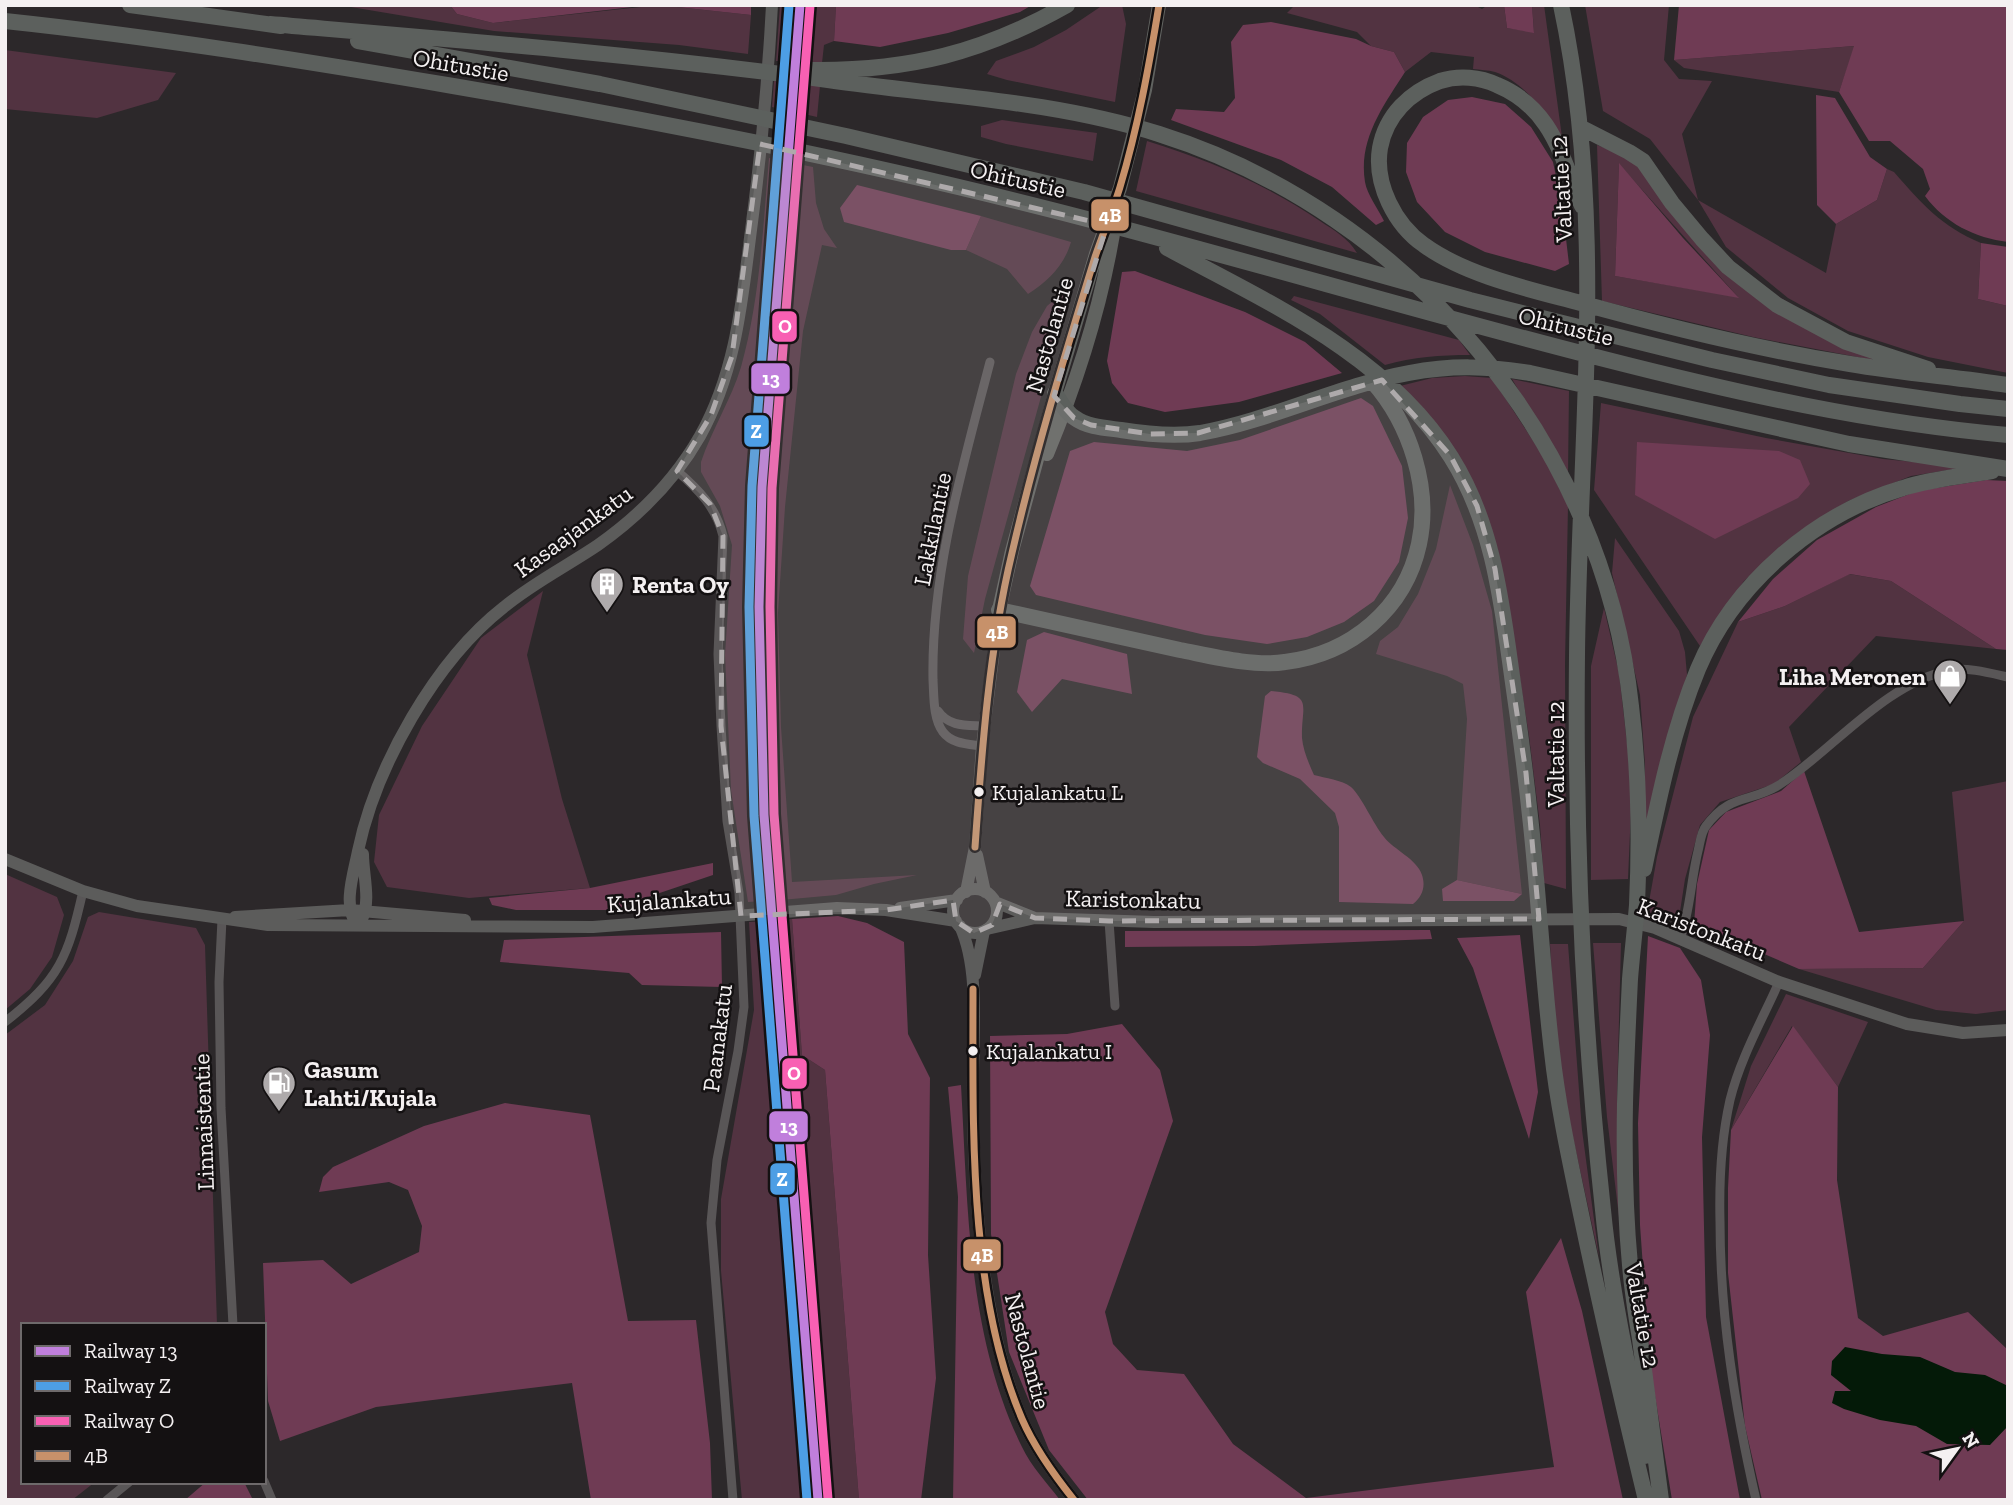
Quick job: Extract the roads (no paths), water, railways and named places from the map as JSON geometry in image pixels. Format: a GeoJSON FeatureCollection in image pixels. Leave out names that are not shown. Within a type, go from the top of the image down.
{"type":"FeatureCollection","features":[{"type":"Feature","properties":{"kind":"highway","name":"Ohitustie"},"geometry":{"type":"LineString","coordinates":[[131,5],[270,24],[719,108],[1084,192],[1470,300],[1712,360],[1829,385],[2008,409]]}},
{"type":"Feature","properties":{"kind":"highway"},"geometry":{"type":"LineString","coordinates":[[849,77],[976,48],[1067,5]]}},
{"type":"Feature","properties":{"kind":"highway","name":"Valtatie 12"},"geometry":{"type":"LineString","coordinates":[[1561,5],[1582,128],[1587,218],[1585,404],[1577,653],[1582,957],[1603,1213],[1653,1500]]}},
{"type":"Feature","properties":{"kind":"highway","name":"Ohitustie"},"geometry":{"type":"LineString","coordinates":[[5,21],[375,73],[715,134],[1079,217],[1476,327],[1709,386],[1829,412],[2008,435]]}},
{"type":"Feature","properties":{"kind":"highway"},"geometry":{"type":"LineString","coordinates":[[270,24],[450,39],[722,68],[849,77],[1095,116],[1213,153],[1251,170],[1330,215],[1412,279],[1487,359],[1517,400],[1559,471],[1598,557],[1613,606],[1631,699],[1637,905]]}},
{"type":"Feature","properties":{"kind":"highway"},"geometry":{"type":"LineString","coordinates":[[1587,218],[1562,151],[1547,125],[1530,105],[1513,91],[1469,78],[1446,79],[1430,85],[1403,103],[1384,132],[1379,151],[1380,174],[1393,210],[1422,244],[1450,262],[1532,290],[1651,323],[1846,364],[2008,386]]}},
{"type":"Feature","properties":{"kind":"highway"},"geometry":{"type":"LineString","coordinates":[[1582,128],[1643,161],[1672,203],[1728,267],[1777,305],[1846,342],[1947,376]]}},
{"type":"Feature","properties":{"kind":"highway"},"geometry":{"type":"LineString","coordinates":[[1143,236],[1262,298],[1346,351],[1382,393],[1450,455],[1477,506],[1502,606],[1526,773],[1552,1055],[1565,1137],[1593,1278],[1646,1500]]}},
{"type":"Feature","properties":{"kind":"highway"},"geometry":{"type":"LineString","coordinates":[[1055,393],[1074,418],[1109,428],[1150,434],[1198,433],[1256,420],[1313,400],[1407,373],[1448,367],[1487,366],[1530,373],[1849,444],[2007,469]]}},
{"type":"Feature","properties":{"kind":"highway"},"geometry":{"type":"LineString","coordinates":[[999,610],[1193,652],[1244,660],[1284,663],[1336,647],[1363,632],[1387,612],[1415,563],[1424,506],[1419,476],[1400,407]]}},
{"type":"Feature","properties":{"kind":"highway"},"geometry":{"type":"LineString","coordinates":[[1661,1500],[1630,1267],[1625,1108],[1630,978],[1637,905],[1654,818],[1678,724],[1698,667],[1720,628],[1769,566],[1800,540],[1832,518],[1903,487],[2007,469]]}},
{"type":"Feature","properties":{"kind":"main road","name":"Nastolantie"},"geometry":{"type":"LineString","coordinates":[[1028,497],[1065,408],[1105,271],[1120,188],[1145,90],[1159,5]]}},
{"type":"Feature","properties":{"kind":"main road","name":"Nastolantie"},"geometry":{"type":"LineString","coordinates":[[999,610],[1012,551],[1055,393],[1096,254],[1120,188]]}},
{"type":"Feature","properties":{"kind":"street","name":"Kasaajankatu"},"geometry":{"type":"LineString","coordinates":[[350,910],[357,854],[383,771],[398,743],[458,651],[504,606],[620,528],[642,510],[677,471],[699,437],[716,402],[740,323],[755,196],[772,5]]}},
{"type":"Feature","properties":{"kind":"street","name":"Lakkilantie"},"geometry":{"type":"LineString","coordinates":[[982,746],[950,739],[942,731],[935,707],[932,639],[949,530],[990,362]]}},
{"type":"Feature","properties":{"kind":"street","name":"Paanakatu"},"geometry":{"type":"LineString","coordinates":[[677,471],[710,504],[719,520],[723,536],[718,654],[720,714],[727,821],[739,893],[744,1007],[717,1160],[711,1223],[733,1500]]}},
{"type":"Feature","properties":{"kind":"street","name":"Nastolantie"},"geometry":{"type":"LineString","coordinates":[[962,896],[975,847],[984,726],[999,610]]}},
{"type":"Feature","properties":{"kind":"street"},"geometry":{"type":"LineString","coordinates":[[1680,939],[1685,926],[1691,882],[1704,828],[1723,807],[1777,786],[1861,719],[1918,682],[1950,670],[1964,669],[2008,677]]}},
{"type":"Feature","properties":{"kind":"street"},"geometry":{"type":"LineString","coordinates":[[935,707],[944,720],[984,726]]}},
{"type":"Feature","properties":{"kind":"street","name":"Kasaajankatu"},"geometry":{"type":"LineString","coordinates":[[365,911],[363,850],[368,813]]}},
{"type":"Feature","properties":{"kind":"street","name":"Nastolantie"},"geometry":{"type":"LineString","coordinates":[[975,847],[985,892]]}},
{"type":"Feature","properties":{"kind":"street"},"geometry":{"type":"LineString","coordinates":[[5,859],[83,891],[160,911],[222,919]]}},
{"type":"Feature","properties":{"kind":"street"},"geometry":{"type":"LineString","coordinates":[[978,890],[985,892],[995,902],[995,920],[985,930],[974,933],[958,923],[954,910],[962,896],[978,890]]}},
{"type":"Feature","properties":{"kind":"street"},"geometry":{"type":"LineString","coordinates":[[5,1022],[29,1003],[56,972],[71,940],[83,891]]}},
{"type":"Feature","properties":{"kind":"street","name":"Kujalankatu"},"geometry":{"type":"LineString","coordinates":[[886,910],[962,896]]}},
{"type":"Feature","properties":{"kind":"street","name":"Karistonkatu"},"geometry":{"type":"LineString","coordinates":[[995,902],[1035,918]]}},
{"type":"Feature","properties":{"kind":"street","name":"Kujalankatu"},"geometry":{"type":"LineString","coordinates":[[222,919],[268,925],[593,926],[837,908],[886,910],[958,923]]}},
{"type":"Feature","properties":{"kind":"street"},"geometry":{"type":"LineString","coordinates":[[350,910],[357,924]]}},
{"type":"Feature","properties":{"kind":"street","name":"Kujalankatu"},"geometry":{"type":"LineString","coordinates":[[222,919],[350,910],[538,926]]}},
{"type":"Feature","properties":{"kind":"street"},"geometry":{"type":"LineString","coordinates":[[357,924],[365,911]]}},
{"type":"Feature","properties":{"kind":"street","name":"Karistonkatu"},"geometry":{"type":"LineString","coordinates":[[985,930],[1035,918],[1109,921],[1619,919],[1655,928],[1779,982],[1748,1049],[1731,1097],[1723,1135],[1719,1177],[1720,1252],[1726,1336],[1736,1409],[1756,1500]]}},
{"type":"Feature","properties":{"kind":"street","name":"Linnaistentie"},"geometry":{"type":"LineString","coordinates":[[222,919],[219,982],[220,1108],[233,1323]]}},
{"type":"Feature","properties":{"kind":"street"},"geometry":{"type":"LineString","coordinates":[[1109,921],[1115,1006]]}},
{"type":"Feature","properties":{"kind":"street","name":"Nastolantie"},"geometry":{"type":"LineString","coordinates":[[958,923],[965,937],[973,989],[975,1167],[991,1310],[1009,1385],[1023,1420],[1038,1451],[1073,1500]]}},
{"type":"Feature","properties":{"kind":"street","name":"Nastolantie"},"geometry":{"type":"LineString","coordinates":[[973,989],[985,930]]}},
{"type":"Feature","properties":{"kind":"street"},"geometry":{"type":"LineString","coordinates":[[1779,982],[1907,1024],[1963,1033],[2008,1030]]}},
{"type":"Feature","properties":{"kind":"street"},"geometry":{"type":"LineString","coordinates":[[107,1500],[127,1484]]}},
{"type":"Feature","properties":{"kind":"rail line","name":"Z"},"geometry":{"type":"LineString","coordinates":[[789,5],[752,486],[749,607],[754,816],[807,1500]]}},
{"type":"Feature","properties":{"kind":"rail line","name":"13"},"geometry":{"type":"LineString","coordinates":[[800,5],[762,487],[759,607],[764,815],[818,1500]]}},
{"type":"Feature","properties":{"kind":"rail line","name":"O"},"geometry":{"type":"LineString","coordinates":[[810,6],[772,488],[770,607],[774,814],[828,1499]]}},
{"type":"Feature","properties":{"kind":"place","name":"Renta Oy"},"geometry":{"type":"Point","coordinates":[607,614]}},
{"type":"Feature","properties":{"kind":"place","name":"Liha Meronen"},"geometry":{"type":"Point","coordinates":[1950,706]}},
{"type":"Feature","properties":{"kind":"place","name":"Kujalankatu L"},"geometry":{"type":"Point","coordinates":[979,792]}},
{"type":"Feature","properties":{"kind":"place","name":"Kujalankatu I"},"geometry":{"type":"Point","coordinates":[973,1051]}},
{"type":"Feature","properties":{"kind":"place","name":"Gasum Lahti/Kujala"},"geometry":{"type":"Point","coordinates":[279,1113]}}]}
